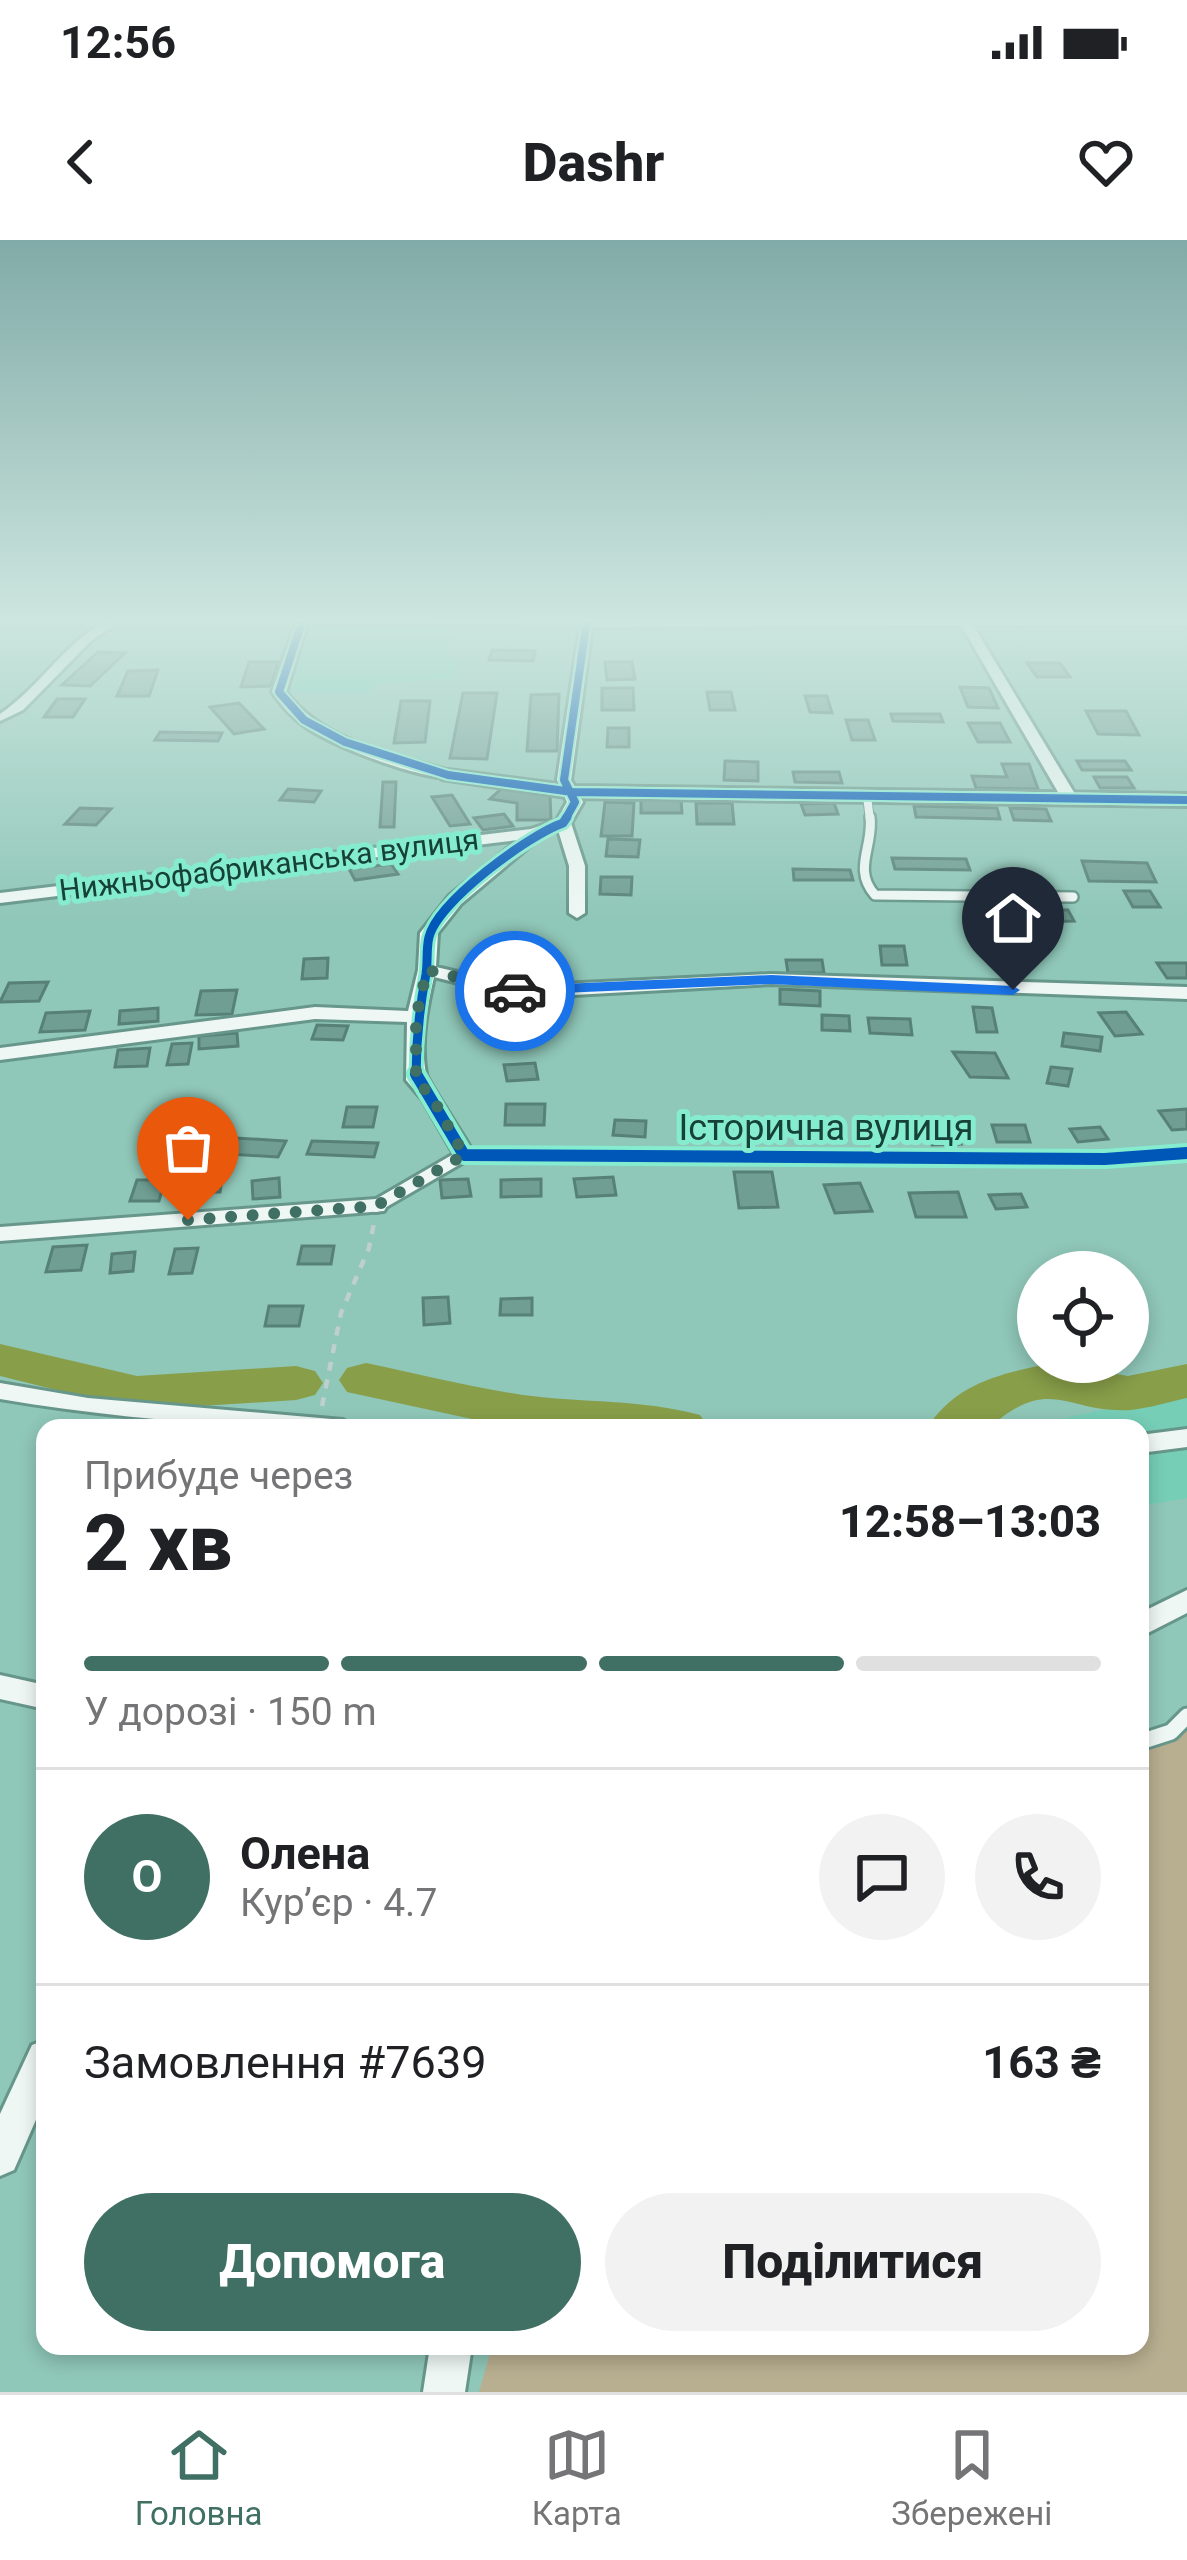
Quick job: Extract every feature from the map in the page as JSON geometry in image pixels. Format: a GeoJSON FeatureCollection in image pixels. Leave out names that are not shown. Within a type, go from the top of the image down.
{"type":"FeatureCollection","features":[{"type":"Feature","properties":{"kind":"street"},"geometry":{"type":"LineString","coordinates":[[307,719],[345,742],[448,775],[573,792],[1187,800]]}},
{"type":"Feature","properties":{"kind":"street"},"geometry":{"type":"LineString","coordinates":[[464,1155],[432,1097],[416,1080],[416,1017],[427,970],[429,933],[537,832],[563,823],[575,802],[564,780],[573,719]]}},
{"type":"Feature","properties":{"kind":"street"},"geometry":{"type":"LineString","coordinates":[[1023,719],[1070,799]]}},
{"type":"Feature","properties":{"kind":"street"},"geometry":{"type":"LineString","coordinates":[[563,823],[578,866],[577,913]]}},
{"type":"Feature","properties":{"kind":"street","name":"Нижньофабриканська вулиця"},"geometry":{"type":"LineString","coordinates":[[6,897],[537,832]]}},
{"type":"Feature","properties":{"kind":"street"},"geometry":{"type":"LineString","coordinates":[[0,918],[6,897]]}},
{"type":"Feature","properties":{"kind":"street"},"geometry":{"type":"LineString","coordinates":[[427,970],[519,992],[771,979],[1187,993]]}},
{"type":"Feature","properties":{"kind":"street"},"geometry":{"type":"LineString","coordinates":[[0,1054],[315,1013],[416,1017]]}},
{"type":"Feature","properties":{"kind":"street","name":"Історична вулиця"},"geometry":{"type":"LineString","coordinates":[[464,1155],[1105,1159],[1187,1153]]}},
{"type":"Feature","properties":{"kind":"street"},"geometry":{"type":"LineString","coordinates":[[0,1234],[376,1206]]}},
{"type":"Feature","properties":{"kind":"street"},"geometry":{"type":"LineString","coordinates":[[0,1391],[88,1406],[227,1419]]}},
{"type":"Feature","properties":{"kind":"street"},"geometry":{"type":"LineString","coordinates":[[1149,1443],[1187,1438]]}},
{"type":"Feature","properties":{"kind":"street"},"geometry":{"type":"LineString","coordinates":[[1149,1621],[1187,1600]]}},
{"type":"Feature","properties":{"kind":"street"},"geometry":{"type":"LineString","coordinates":[[0,1687],[36,1695]]}},
{"type":"Feature","properties":{"kind":"street"},"geometry":{"type":"LineString","coordinates":[[0,2157],[36,2077]]}},
{"type":"Feature","properties":{"kind":"street"},"geometry":{"type":"LineString","coordinates":[[444,2392],[450,2355]]}},
{"type":"Feature","properties":{"kind":"lane"},"geometry":{"type":"LineString","coordinates":[[868,796],[872,834],[861,859],[869,890],[875,895],[1073,897]]}},
{"type":"Feature","properties":{"kind":"lane"},"geometry":{"type":"LineString","coordinates":[[376,1206],[464,1155]]}},
{"type":"Feature","properties":{"kind":"lane"},"geometry":{"type":"LineString","coordinates":[[1149,1739],[1171,1732],[1187,1716]]}},
{"type":"Feature","properties":{"kind":"path"},"geometry":{"type":"LineString","coordinates":[[316,1419],[334,1370],[333,1349],[343,1308],[370,1254],[376,1206]]}},
{"type":"Feature","properties":{"kind":"shaded area"},"geometry":{"type":"Polygon","coordinates":[[[1187,1391],[1187,1498],[1149,1504],[1149,1419],[1061,1419],[1187,1391]]]}},
{"type":"Feature","properties":{"kind":"shaded area"},"geometry":{"type":"Polygon","coordinates":[[[1187,1730],[1187,2392],[479,2392],[489,2355],[1149,2355],[1149,1744],[1187,1730]]]}},
{"type":"Feature","properties":{"kind":"building"},"geometry":{"type":"Polygon","coordinates":[[[221,719],[255,719],[264,729],[234,734],[221,719]]]}},
{"type":"Feature","properties":{"kind":"building"},"geometry":{"type":"Polygon","coordinates":[[[398,719],[428,719],[425,742],[394,743],[398,719]]]}},
{"type":"Feature","properties":{"kind":"building"},"geometry":{"type":"Polygon","coordinates":[[[458,719],[493,719],[487,759],[450,758],[458,719]]]}},
{"type":"Feature","properties":{"kind":"building"},"geometry":{"type":"Polygon","coordinates":[[[529,719],[558,719],[557,751],[527,751],[529,719]]]}},
{"type":"Feature","properties":{"kind":"building"},"geometry":{"type":"Polygon","coordinates":[[[942,719],[943,722],[893,721],[942,719]]]}},
{"type":"Feature","properties":{"kind":"building"},"geometry":{"type":"Polygon","coordinates":[[[1090,719],[1131,719],[1139,735],[1098,734],[1090,719]]]}},
{"type":"Feature","properties":{"kind":"building"},"geometry":{"type":"Polygon","coordinates":[[[846,720],[868,720],[875,740],[852,740],[846,720]]]}},
{"type":"Feature","properties":{"kind":"building"},"geometry":{"type":"Polygon","coordinates":[[[968,723],[1000,723],[1010,742],[978,742],[968,723]]]}},
{"type":"Feature","properties":{"kind":"building"},"geometry":{"type":"Polygon","coordinates":[[[608,728],[629,728],[629,747],[607,747],[608,728]]]}},
{"type":"Feature","properties":{"kind":"building"},"geometry":{"type":"Polygon","coordinates":[[[160,732],[222,733],[218,741],[155,740],[160,732]]]}},
{"type":"Feature","properties":{"kind":"building"},"geometry":{"type":"Polygon","coordinates":[[[725,761],[758,762],[758,781],[724,780],[725,761]]]}},
{"type":"Feature","properties":{"kind":"building"},"geometry":{"type":"Polygon","coordinates":[[[1077,761],[1125,761],[1131,770],[1082,770],[1077,761]]]}},
{"type":"Feature","properties":{"kind":"building"},"geometry":{"type":"Polygon","coordinates":[[[1002,764],[1029,764],[1038,789],[976,788],[972,776],[1007,777],[1002,764]]]}},
{"type":"Feature","properties":{"kind":"building"},"geometry":{"type":"Polygon","coordinates":[[[793,772],[839,772],[842,783],[795,782],[793,772]]]}},
{"type":"Feature","properties":{"kind":"building"},"geometry":{"type":"Polygon","coordinates":[[[1094,777],[1127,777],[1134,788],[1100,788],[1094,777]]]}},
{"type":"Feature","properties":{"kind":"building"},"geometry":{"type":"Polygon","coordinates":[[[383,782],[396,782],[394,827],[380,827],[383,782]]]}},
{"type":"Feature","properties":{"kind":"building"},"geometry":{"type":"Polygon","coordinates":[[[288,789],[321,791],[314,802],[280,800],[288,789]]]}},
{"type":"Feature","properties":{"kind":"building"},"geometry":{"type":"Polygon","coordinates":[[[501,789],[550,795],[551,820],[517,820],[517,803],[490,799],[501,789]]]}},
{"type":"Feature","properties":{"kind":"building"},"geometry":{"type":"Polygon","coordinates":[[[452,795],[470,824],[450,826],[432,797],[452,795]]]}},
{"type":"Feature","properties":{"kind":"building"},"geometry":{"type":"Polygon","coordinates":[[[641,800],[681,800],[682,813],[641,813],[641,800]]]}},
{"type":"Feature","properties":{"kind":"building"},"geometry":{"type":"Polygon","coordinates":[[[605,802],[634,803],[632,836],[601,836],[605,802]]]}},
{"type":"Feature","properties":{"kind":"building"},"geometry":{"type":"Polygon","coordinates":[[[696,803],[732,803],[734,824],[697,824],[696,803]]]}},
{"type":"Feature","properties":{"kind":"building"},"geometry":{"type":"Polygon","coordinates":[[[834,803],[838,814],[805,815],[801,804],[834,803]]]}},
{"type":"Feature","properties":{"kind":"building"},"geometry":{"type":"Polygon","coordinates":[[[914,806],[997,808],[1000,819],[916,817],[914,806]]]}},
{"type":"Feature","properties":{"kind":"building"},"geometry":{"type":"Polygon","coordinates":[[[80,808],[111,809],[96,825],[65,824],[80,808]]]}},
{"type":"Feature","properties":{"kind":"building"},"geometry":{"type":"Polygon","coordinates":[[[1010,808],[1046,809],[1051,821],[1014,820],[1010,808]]]}},
{"type":"Feature","properties":{"kind":"building"},"geometry":{"type":"Polygon","coordinates":[[[504,814],[513,826],[483,830],[474,818],[504,814]]]}},
{"type":"Feature","properties":{"kind":"building"},"geometry":{"type":"Polygon","coordinates":[[[608,839],[640,840],[638,857],[606,856],[608,839]]]}},
{"type":"Feature","properties":{"kind":"building"},"geometry":{"type":"Polygon","coordinates":[[[892,858],[966,859],[970,870],[895,869],[892,858]]]}},
{"type":"Feature","properties":{"kind":"building"},"geometry":{"type":"Polygon","coordinates":[[[1082,861],[1147,863],[1156,882],[1089,881],[1082,861]]]}},
{"type":"Feature","properties":{"kind":"building"},"geometry":{"type":"Polygon","coordinates":[[[391,864],[398,874],[355,880],[349,869],[391,864]]]}},
{"type":"Feature","properties":{"kind":"building"},"geometry":{"type":"Polygon","coordinates":[[[793,869],[850,870],[853,880],[794,880],[793,869]]]}},
{"type":"Feature","properties":{"kind":"building"},"geometry":{"type":"Polygon","coordinates":[[[601,877],[632,877],[631,895],[600,894],[601,877]]]}},
{"type":"Feature","properties":{"kind":"building"},"geometry":{"type":"Polygon","coordinates":[[[1124,891],[1150,891],[1160,907],[1133,907],[1124,891]]]}},
{"type":"Feature","properties":{"kind":"building"},"geometry":{"type":"Polygon","coordinates":[[[1024,910],[1068,910],[1074,921],[1030,922],[1024,910]]]}},
{"type":"Feature","properties":{"kind":"building"},"geometry":{"type":"Polygon","coordinates":[[[880,946],[904,946],[907,965],[882,965],[880,946]]]}},
{"type":"Feature","properties":{"kind":"building"},"geometry":{"type":"Polygon","coordinates":[[[328,958],[327,978],[302,979],[304,959],[328,958]]]}},
{"type":"Feature","properties":{"kind":"building"},"geometry":{"type":"Polygon","coordinates":[[[786,960],[822,960],[824,973],[788,973],[786,960]]]}},
{"type":"Feature","properties":{"kind":"building"},"geometry":{"type":"Polygon","coordinates":[[[1157,963],[1187,963],[1187,978],[1167,978],[1157,963]]]}},
{"type":"Feature","properties":{"kind":"building"},"geometry":{"type":"Polygon","coordinates":[[[48,982],[39,1001],[0,1002],[9,983],[48,982]]]}},
{"type":"Feature","properties":{"kind":"building"},"geometry":{"type":"Polygon","coordinates":[[[780,989],[820,991],[820,1006],[780,1004],[780,989]]]}},
{"type":"Feature","properties":{"kind":"building"},"geometry":{"type":"Polygon","coordinates":[[[237,990],[232,1014],[196,1015],[201,991],[237,990]]]}},
{"type":"Feature","properties":{"kind":"building"},"geometry":{"type":"Polygon","coordinates":[[[973,1007],[992,1008],[997,1032],[977,1032],[973,1007]]]}},
{"type":"Feature","properties":{"kind":"building"},"geometry":{"type":"Polygon","coordinates":[[[158,1008],[158,1021],[119,1024],[120,1011],[158,1008]]]}},
{"type":"Feature","properties":{"kind":"building"},"geometry":{"type":"Polygon","coordinates":[[[90,1011],[85,1030],[40,1032],[46,1013],[90,1011]]]}},
{"type":"Feature","properties":{"kind":"building"},"geometry":{"type":"Polygon","coordinates":[[[1126,1012],[1142,1034],[1115,1036],[1099,1013],[1126,1012]]]}},
{"type":"Feature","properties":{"kind":"building"},"geometry":{"type":"Polygon","coordinates":[[[822,1015],[849,1016],[850,1031],[822,1030],[822,1015]]]}},
{"type":"Feature","properties":{"kind":"building"},"geometry":{"type":"Polygon","coordinates":[[[868,1018],[910,1019],[912,1035],[870,1033],[868,1018]]]}},
{"type":"Feature","properties":{"kind":"building"},"geometry":{"type":"Polygon","coordinates":[[[317,1025],[348,1026],[343,1040],[312,1039],[317,1025]]]}},
{"type":"Feature","properties":{"kind":"building"},"geometry":{"type":"Polygon","coordinates":[[[237,1033],[238,1046],[199,1049],[199,1036],[237,1033]]]}},
{"type":"Feature","properties":{"kind":"building"},"geometry":{"type":"Polygon","coordinates":[[[1064,1033],[1102,1037],[1100,1051],[1062,1046],[1064,1033]]]}},
{"type":"Feature","properties":{"kind":"building"},"geometry":{"type":"Polygon","coordinates":[[[192,1043],[188,1064],[167,1065],[172,1044],[192,1043]]]}},
{"type":"Feature","properties":{"kind":"building"},"geometry":{"type":"Polygon","coordinates":[[[150,1048],[147,1066],[115,1067],[118,1050],[150,1048]]]}},
{"type":"Feature","properties":{"kind":"building"},"geometry":{"type":"Polygon","coordinates":[[[953,1052],[995,1053],[1008,1078],[970,1077],[953,1052]]]}},
{"type":"Feature","properties":{"kind":"building"},"geometry":{"type":"Polygon","coordinates":[[[535,1063],[538,1079],[507,1081],[504,1065],[535,1063]]]}},
{"type":"Feature","properties":{"kind":"building"},"geometry":{"type":"Polygon","coordinates":[[[1051,1067],[1072,1069],[1068,1086],[1047,1083],[1051,1067]]]}},
{"type":"Feature","properties":{"kind":"building"},"geometry":{"type":"Polygon","coordinates":[[[506,1104],[545,1104],[544,1125],[505,1125],[506,1104]]]}},
{"type":"Feature","properties":{"kind":"building"},"geometry":{"type":"Polygon","coordinates":[[[347,1107],[377,1107],[373,1127],[343,1127],[347,1107]]]}},
{"type":"Feature","properties":{"kind":"building"},"geometry":{"type":"Polygon","coordinates":[[[1187,1109],[1187,1129],[1172,1130],[1159,1111],[1187,1109]]]}},
{"type":"Feature","properties":{"kind":"building"},"geometry":{"type":"Polygon","coordinates":[[[615,1120],[646,1121],[645,1137],[613,1135],[615,1120]]]}},
{"type":"Feature","properties":{"kind":"building"},"geometry":{"type":"Polygon","coordinates":[[[761,1120],[795,1120],[796,1134],[763,1134],[761,1120]]]}},
{"type":"Feature","properties":{"kind":"building"},"geometry":{"type":"Polygon","coordinates":[[[952,1124],[961,1144],[932,1145],[923,1125],[952,1124]]]}},
{"type":"Feature","properties":{"kind":"building"},"geometry":{"type":"Polygon","coordinates":[[[992,1125],[1025,1125],[1030,1142],[997,1142],[992,1125]]]}},
{"type":"Feature","properties":{"kind":"building"},"geometry":{"type":"Polygon","coordinates":[[[1100,1127],[1108,1139],[1078,1142],[1070,1129],[1100,1127]]]}},
{"type":"Feature","properties":{"kind":"building"},"geometry":{"type":"Polygon","coordinates":[[[235,1138],[286,1141],[278,1157],[227,1154],[235,1138]]]}},
{"type":"Feature","properties":{"kind":"building"},"geometry":{"type":"Polygon","coordinates":[[[312,1141],[378,1143],[374,1157],[307,1154],[312,1141]]]}},
{"type":"Feature","properties":{"kind":"building"},"geometry":{"type":"Polygon","coordinates":[[[734,1172],[772,1172],[778,1207],[739,1208],[734,1172]]]}},
{"type":"Feature","properties":{"kind":"building"},"geometry":{"type":"Polygon","coordinates":[[[223,1174],[220,1192],[189,1193],[192,1175],[223,1174]]]}},
{"type":"Feature","properties":{"kind":"building"},"geometry":{"type":"Polygon","coordinates":[[[613,1177],[616,1195],[577,1197],[574,1179],[613,1177]]]}},
{"type":"Feature","properties":{"kind":"building"},"geometry":{"type":"Polygon","coordinates":[[[279,1178],[280,1197],[253,1199],[252,1181],[279,1178]]]}},
{"type":"Feature","properties":{"kind":"building"},"geometry":{"type":"Polygon","coordinates":[[[468,1179],[471,1196],[442,1198],[440,1180],[468,1179]]]}},
{"type":"Feature","properties":{"kind":"building"},"geometry":{"type":"Polygon","coordinates":[[[541,1179],[541,1196],[501,1197],[501,1180],[541,1179]]]}},
{"type":"Feature","properties":{"kind":"building"},"geometry":{"type":"Polygon","coordinates":[[[137,1180],[165,1180],[159,1201],[130,1201],[137,1180]]]}},
{"type":"Feature","properties":{"kind":"building"},"geometry":{"type":"Polygon","coordinates":[[[860,1183],[872,1211],[835,1213],[824,1185],[860,1183]]]}},
{"type":"Feature","properties":{"kind":"building"},"geometry":{"type":"Polygon","coordinates":[[[958,1192],[966,1217],[916,1217],[909,1193],[958,1192]]]}},
{"type":"Feature","properties":{"kind":"building"},"geometry":{"type":"Polygon","coordinates":[[[1021,1194],[1027,1207],[996,1209],[989,1195],[1021,1194]]]}},
{"type":"Feature","properties":{"kind":"building"},"geometry":{"type":"Polygon","coordinates":[[[87,1245],[81,1270],[46,1272],[53,1247],[87,1245]]]}},
{"type":"Feature","properties":{"kind":"building"},"geometry":{"type":"Polygon","coordinates":[[[302,1246],[334,1246],[331,1264],[298,1264],[302,1246]]]}},
{"type":"Feature","properties":{"kind":"building"},"geometry":{"type":"Polygon","coordinates":[[[198,1248],[192,1273],[169,1274],[175,1249],[198,1248]]]}},
{"type":"Feature","properties":{"kind":"building"},"geometry":{"type":"Polygon","coordinates":[[[135,1252],[133,1271],[110,1273],[112,1254],[135,1252]]]}},
{"type":"Feature","properties":{"kind":"building"},"geometry":{"type":"Polygon","coordinates":[[[448,1297],[450,1323],[424,1325],[423,1298],[448,1297]]]}},
{"type":"Feature","properties":{"kind":"building"},"geometry":{"type":"Polygon","coordinates":[[[532,1298],[532,1315],[500,1315],[501,1299],[532,1298]]]}},
{"type":"Feature","properties":{"kind":"building"},"geometry":{"type":"Polygon","coordinates":[[[269,1306],[303,1306],[299,1326],[265,1326],[269,1306]]]}},
{"type":"Feature","properties":{"kind":"waterway"},"geometry":{"type":"LineString","coordinates":[[0,1360],[137,1393],[296,1383]]}},
{"type":"Feature","properties":{"kind":"waterway"},"geometry":{"type":"LineString","coordinates":[[366,1380],[526,1413],[620,1419]]}},
{"type":"Feature","properties":{"kind":"waterway"},"geometry":{"type":"LineString","coordinates":[[966,1419],[997,1392],[1051,1380],[1128,1393],[1187,1381]]}},
{"type":"Feature","properties":{"kind":"cycle path"},"geometry":{"type":"LineString","coordinates":[[303,719],[345,742],[448,775],[573,792],[1187,800]]}},
{"type":"Feature","properties":{"kind":"cycle path"},"geometry":{"type":"LineString","coordinates":[[573,719],[564,780],[575,802],[563,823],[537,832],[455,900],[429,933],[427,970],[416,1017],[416,1080],[432,1098],[464,1155],[1105,1159],[1187,1153]]}},
{"type":"Feature","properties":{"kind":"way so far"},"geometry":{"type":"LineString","coordinates":[[188,1220],[376,1206],[464,1155],[432,1097],[416,1080],[416,1017],[427,970],[515,991]]}},
{"type":"Feature","properties":{"kind":"route"},"geometry":{"type":"LineString","coordinates":[[515,991],[771,979],[1013,990]]}}]}
